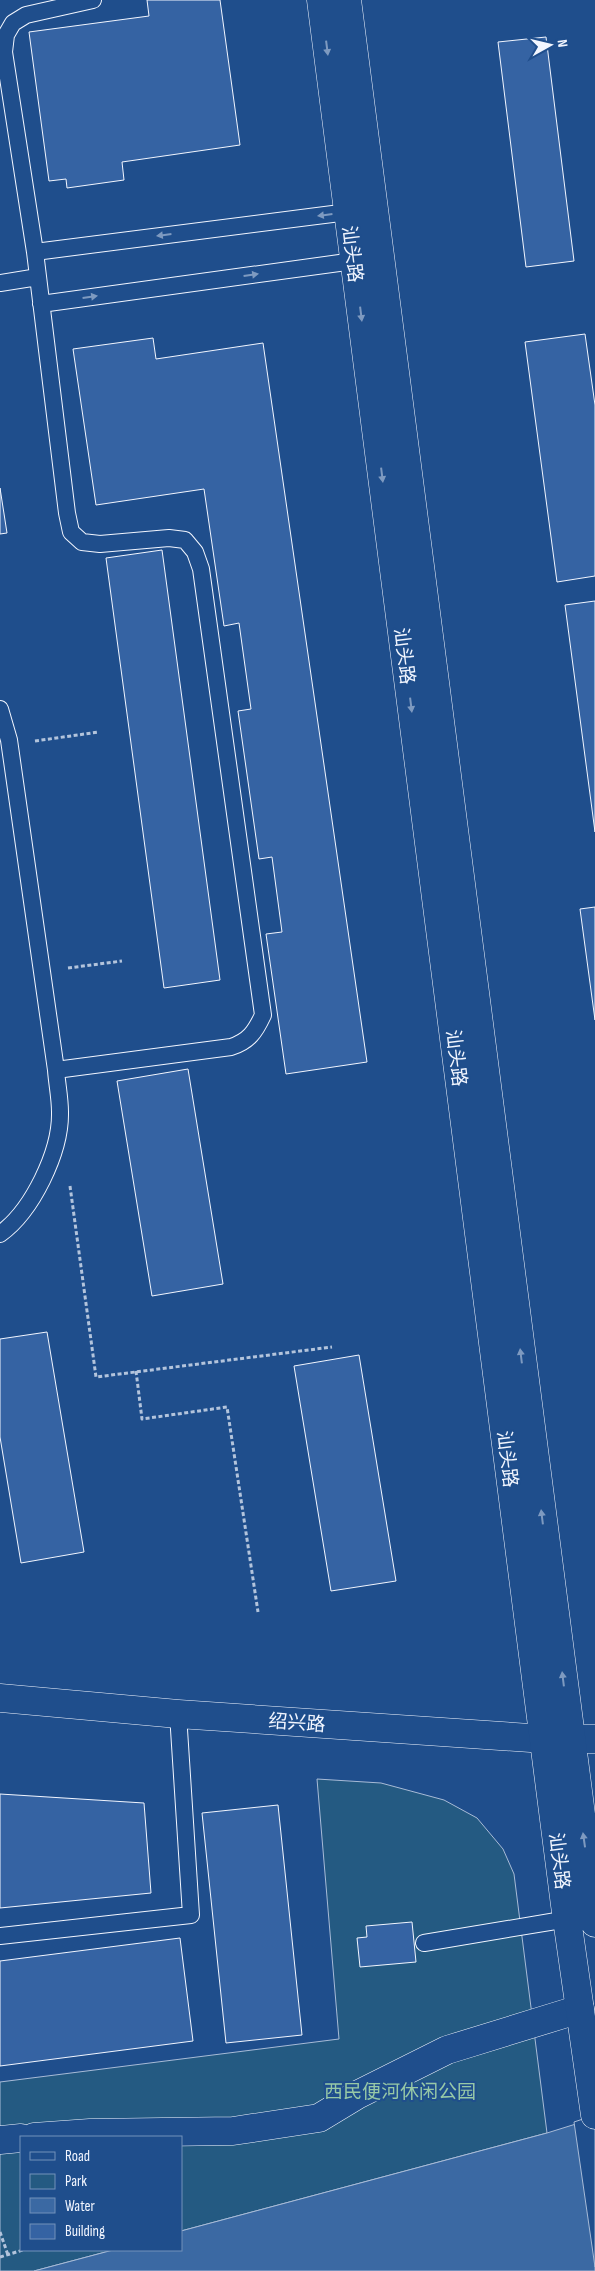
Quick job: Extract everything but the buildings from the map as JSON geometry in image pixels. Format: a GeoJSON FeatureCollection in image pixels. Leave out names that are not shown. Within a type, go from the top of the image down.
{"type":"FeatureCollection","features":[{"type":"Feature","properties":{"kind":"street","name":"汕头路"},"geometry":{"type":"LineString","coordinates":[[321,0],[361,210]]}},
{"type":"Feature","properties":{"kind":"street","name":"汕头路"},"geometry":{"type":"LineString","coordinates":[[347,0],[361,210],[367,259],[594,1918]]}},
{"type":"Feature","properties":{"kind":"street","name":"绍兴路"},"geometry":{"type":"LineString","coordinates":[[0,1698],[178,1714],[570,1740]]}},
{"type":"Feature","properties":{"kind":"street","name":"汕头路"},"geometry":{"type":"LineString","coordinates":[[570,1740],[567,1919],[595,2115]]}},
{"type":"Feature","properties":{"kind":"street"},"geometry":{"type":"LineString","coordinates":[[45,2136],[90,2132],[233,2130],[319,2118],[357,2095],[447,2050],[580,2009]]}},
{"type":"Feature","properties":{"kind":"street"},"geometry":{"type":"LineString","coordinates":[[0,2140],[20,2138]]}},
{"type":"Feature","properties":{"kind":"lane"},"geometry":{"type":"LineString","coordinates":[[56,1070],[231,1047],[245,1042],[256,1031],[263,1015],[201,570],[195,552],[185,540],[169,538],[100,544],[82,542],[71,532],[35,252],[4,52],[6,35],[14,23],[26,15],[93,0]]}},
{"type":"Feature","properties":{"kind":"lane"},"geometry":{"type":"LineString","coordinates":[[35,252],[361,210]]}},
{"type":"Feature","properties":{"kind":"lane"},"geometry":{"type":"LineString","coordinates":[[41,304],[367,259]]}},
{"type":"Feature","properties":{"kind":"lane"},"geometry":{"type":"LineString","coordinates":[[0,283],[38,277]]}},
{"type":"Feature","properties":{"kind":"lane"},"geometry":{"type":"LineString","coordinates":[[0,709],[10,745],[56,1070],[60,1114],[53,1152],[42,1180],[28,1205],[9,1228],[0,1234]]}},
{"type":"Feature","properties":{"kind":"lane"},"geometry":{"type":"LineString","coordinates":[[0,1936],[191,1915],[178,1714]]}},
{"type":"Feature","properties":{"kind":"lane"},"geometry":{"type":"LineString","coordinates":[[424,1943],[567,1919],[594,1918]]}},
{"type":"Feature","properties":{"kind":"path"},"geometry":{"type":"LineString","coordinates":[[10,745],[99,732]]}},
{"type":"Feature","properties":{"kind":"path"},"geometry":{"type":"LineString","coordinates":[[42,972],[122,961]]}},
{"type":"Feature","properties":{"kind":"path"},"geometry":{"type":"LineString","coordinates":[[70,1182],[96,1376],[332,1347]]}},
{"type":"Feature","properties":{"kind":"path"},"geometry":{"type":"LineString","coordinates":[[136,1372],[142,1419],[227,1407],[258,1612]]}},
{"type":"Feature","properties":{"kind":"path"},"geometry":{"type":"LineString","coordinates":[[0,2232],[8,2255]]}},
{"type":"Feature","properties":{"kind":"path"},"geometry":{"type":"LineString","coordinates":[[0,2257],[20,2251]]}},
{"type":"Feature","properties":{"kind":"green space","name":"西民便河休闲公园"},"geometry":{"type":"Polygon","coordinates":[[[317,1779],[381,1783],[444,1800],[477,1818],[503,1849],[514,1874],[547,2133],[182,2231],[182,2136],[20,2136],[20,2251],[109,2251],[34,2271],[0,2271],[0,2082],[339,2039],[317,1779]]]}},
{"type":"Feature","properties":{"kind":"water"},"geometry":{"type":"Polygon","coordinates":[[[595,2118],[595,2271],[34,2271],[109,2251],[182,2251],[182,2231],[547,2133],[595,2118]]]}},
{"type":"Feature","properties":{"kind":"pier"},"geometry":{"type":"Polygon","coordinates":[[[595,2115],[595,2267],[574,2122],[595,2115]]]}}]}
